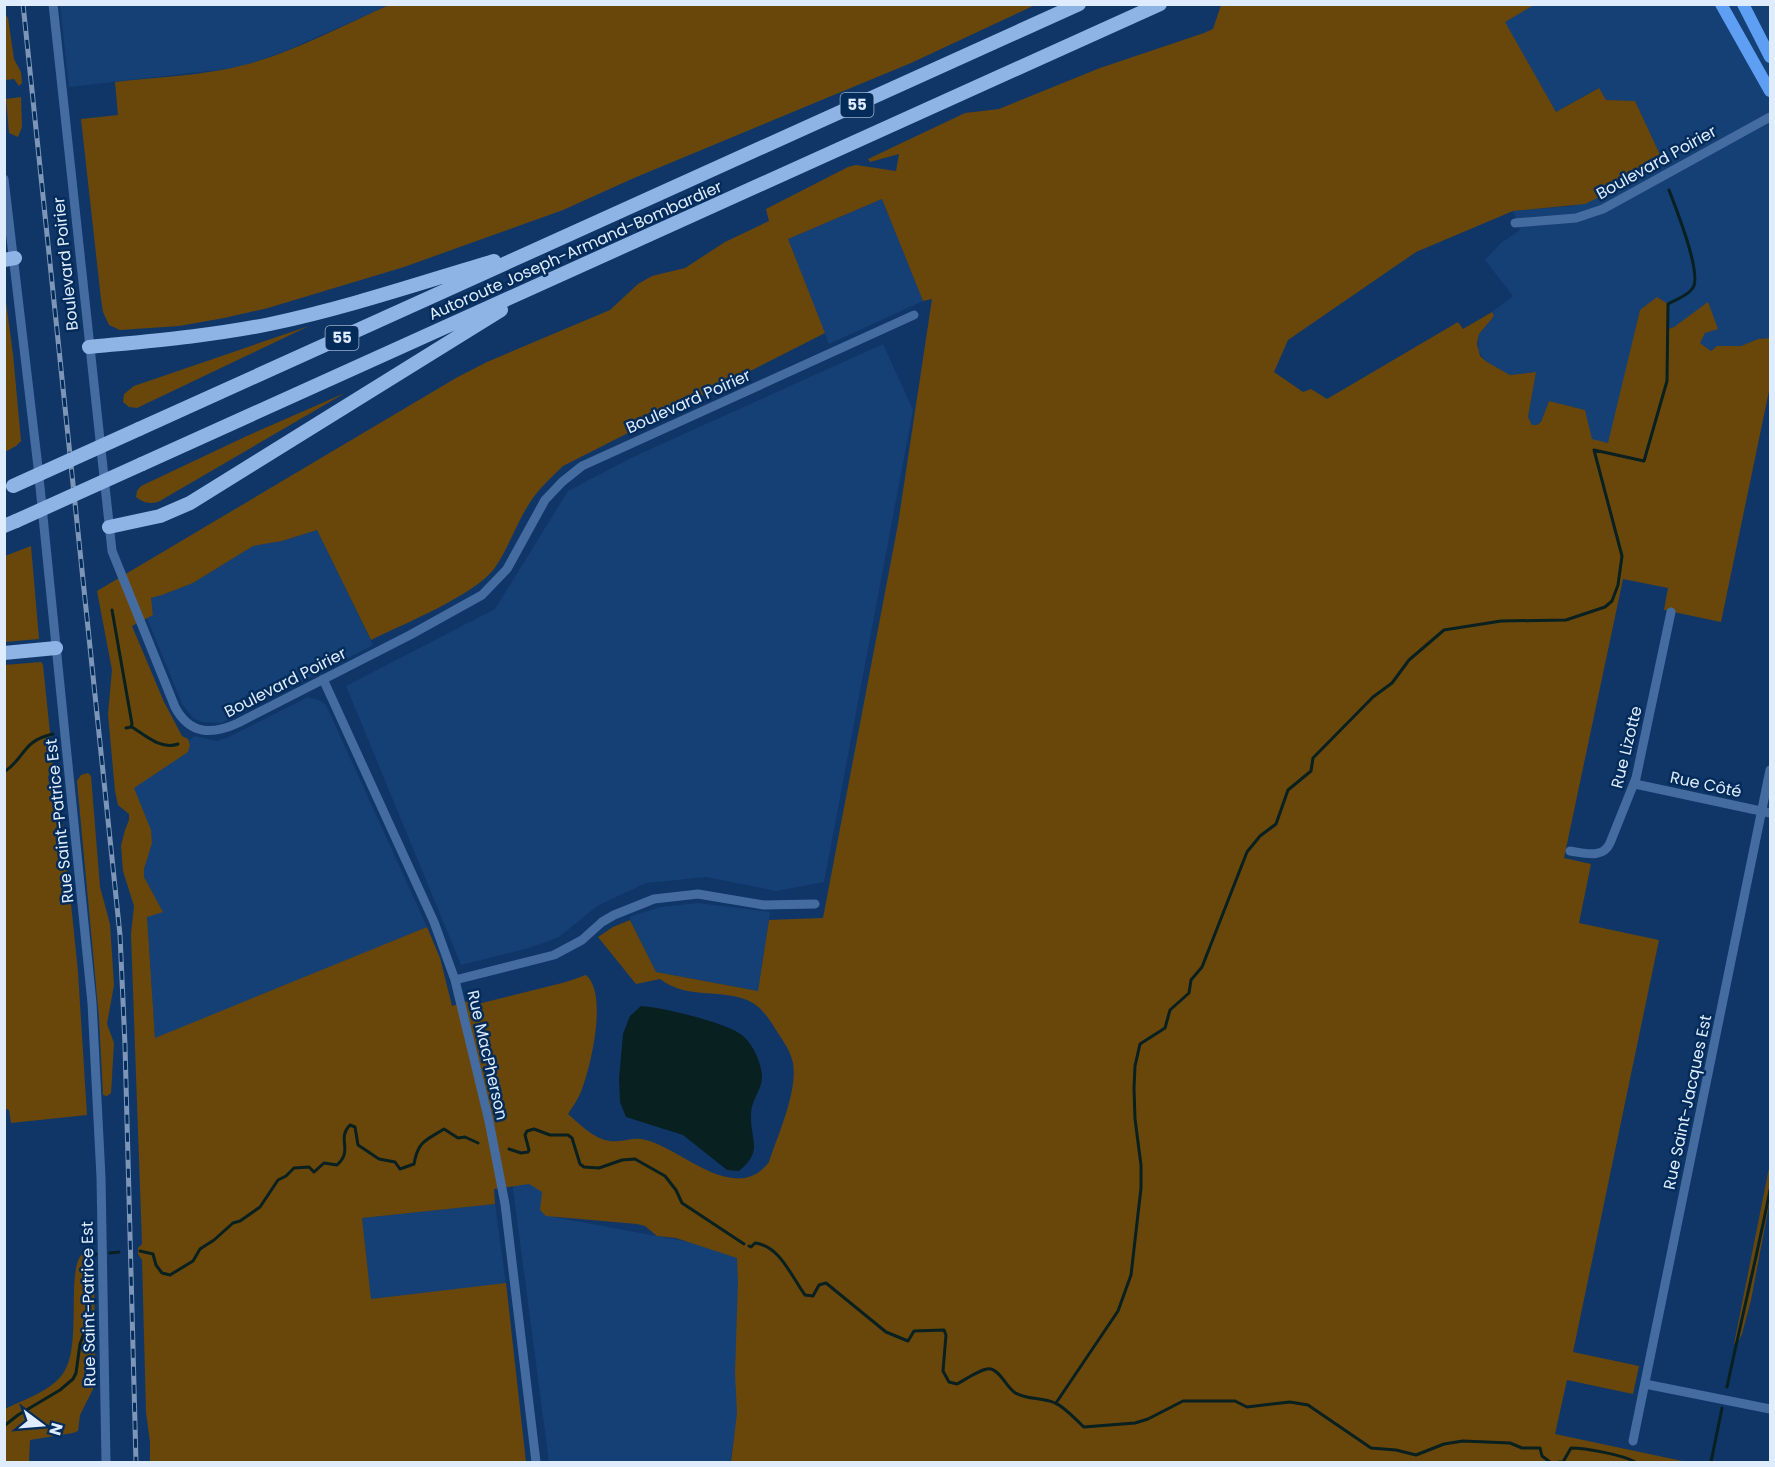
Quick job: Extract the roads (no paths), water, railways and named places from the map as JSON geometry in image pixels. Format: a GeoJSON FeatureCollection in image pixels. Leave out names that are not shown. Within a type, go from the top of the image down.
{"type":"FeatureCollection","features":[{"type":"Feature","properties":{"kind":"highway","name":"Autoroute Joseph-Armand-Bombardier"},"geometry":{"type":"LineString","coordinates":[[9,488],[1079,4]]}},
{"type":"Feature","properties":{"kind":"highway","name":"Autoroute Joseph-Armand-Bombardier"},"geometry":{"type":"LineString","coordinates":[[10,524],[1160,4]]}},
{"type":"Feature","properties":{"kind":"highway"},"geometry":{"type":"LineString","coordinates":[[89,347],[193,336],[269,324],[362,302],[545,246]]}},
{"type":"Feature","properties":{"kind":"highway"},"geometry":{"type":"LineString","coordinates":[[109,527],[160,516],[190,503],[460,336],[536,286]]}},
{"type":"Feature","properties":{"kind":"highway"},"geometry":{"type":"LineString","coordinates":[[4,653],[56,648]]}},
{"type":"Feature","properties":{"kind":"main road"},"geometry":{"type":"LineString","coordinates":[[1721,4],[1770,91]]}},
{"type":"Feature","properties":{"kind":"main road"},"geometry":{"type":"LineString","coordinates":[[1743,4],[1770,57]]}},
{"type":"Feature","properties":{"kind":"street","name":"Boulevard Poirier"},"geometry":{"type":"LineString","coordinates":[[54,4],[112,551],[175,707],[188,723],[207,731],[221,731],[464,607],[487,591],[511,563],[545,500],[582,466],[914,315]]}},
{"type":"Feature","properties":{"kind":"street","name":"Boulevard Poirier"},"geometry":{"type":"LineString","coordinates":[[1515,223],[1576,218],[1603,209],[1770,117]]}},
{"type":"Feature","properties":{"kind":"street","name":"Rue Saint-Patrice Est"},"geometry":{"type":"LineString","coordinates":[[4,178],[10,259],[40,478],[95,1052],[101,1188],[106,1462]]}},
{"type":"Feature","properties":{"kind":"street","name":"Rue Lizotte"},"geometry":{"type":"LineString","coordinates":[[1570,851],[1598,854],[1608,849],[1635,784],[1671,612]]}},
{"type":"Feature","properties":{"kind":"street","name":"Rue MacPherson"},"geometry":{"type":"LineString","coordinates":[[323,680],[434,922],[455,981],[489,1121],[503,1195],[536,1462]]}},
{"type":"Feature","properties":{"kind":"street","name":"Rue Saint-Jacques Est"},"geometry":{"type":"LineString","coordinates":[[1633,1441],[1766,812],[1770,770]]}},
{"type":"Feature","properties":{"kind":"street","name":"Rue Côté"},"geometry":{"type":"LineString","coordinates":[[1635,784],[1766,812]]}},
{"type":"Feature","properties":{"kind":"street"},"geometry":{"type":"LineString","coordinates":[[455,981],[536,961],[560,952],[582,940],[602,922],[614,915],[654,899],[698,894],[764,904],[815,904]]}},
{"type":"Feature","properties":{"kind":"street"},"geometry":{"type":"LineString","coordinates":[[1645,1384],[1770,1409]]}},
{"type":"Feature","properties":{"kind":"waterway"},"geometry":{"type":"LineString","coordinates":[[1056,1403],[1118,1311],[1131,1275],[1141,1188],[1134,1088],[1135,1066],[1140,1044],[1165,1028],[1170,1010],[1189,993],[1191,980],[1202,967],[1247,852],[1260,836],[1276,824],[1288,790],[1311,771],[1313,758],[1373,697],[1392,683],[1409,660],[1444,630],[1501,621],[1566,620],[1605,607],[1612,601],[1618,585],[1622,556],[1594,450],[1644,461],[1667,381],[1668,304],[1687,294],[1695,282],[1692,257],[1669,190]]}},
{"type":"Feature","properties":{"kind":"waterway"},"geometry":{"type":"LineString","coordinates":[[112,610],[132,724],[131,727],[126,728]]}},
{"type":"Feature","properties":{"kind":"waterway"},"geometry":{"type":"LineString","coordinates":[[132,727],[160,744],[178,744]]}},
{"type":"Feature","properties":{"kind":"waterway"},"geometry":{"type":"LineString","coordinates":[[4,772],[29,745],[53,734]]}},
{"type":"Feature","properties":{"kind":"waterway"},"geometry":{"type":"LineString","coordinates":[[140,1251],[153,1254],[156,1265],[162,1273],[170,1275],[193,1261],[200,1249],[233,1223],[240,1221],[260,1207],[278,1180],[294,1168],[309,1167],[314,1172],[324,1163],[337,1165],[344,1154],[344,1135],[350,1125],[355,1127],[358,1145],[379,1159],[395,1162],[400,1169],[414,1164],[420,1146],[444,1129],[458,1138],[465,1137],[478,1143]]}},
{"type":"Feature","properties":{"kind":"waterway"},"geometry":{"type":"LineString","coordinates":[[509,1149],[521,1153],[528,1152],[525,1135],[527,1131],[534,1129],[550,1135],[568,1135],[572,1138],[580,1164],[584,1167],[599,1168],[622,1160],[635,1159],[665,1176],[676,1190],[682,1203],[744,1244]]}},
{"type":"Feature","properties":{"kind":"waterway"},"geometry":{"type":"LineString","coordinates":[[1727,1387],[1770,1190]]}},
{"type":"Feature","properties":{"kind":"waterway"},"geometry":{"type":"LineString","coordinates":[[749,1246],[755,1243],[764,1245],[778,1256],[805,1295],[813,1296],[819,1285],[826,1283],[886,1332],[908,1341],[914,1331],[944,1330],[946,1335],[943,1371],[949,1382],[957,1384],[979,1372],[991,1369],[1018,1395],[1059,1405],[1084,1427],[1135,1423],[1183,1401],[1235,1401],[1247,1407],[1290,1402],[1308,1405],[1371,1448],[1396,1450],[1416,1455],[1444,1444],[1463,1441],[1510,1443],[1522,1448],[1540,1448],[1542,1456],[1550,1462]]}},
{"type":"Feature","properties":{"kind":"waterway"},"geometry":{"type":"LineString","coordinates":[[110,1253],[119,1252]]}},
{"type":"Feature","properties":{"kind":"waterway"},"geometry":{"type":"LineString","coordinates":[[4,1426],[73,1379],[80,1344],[87,1325],[88,1265],[90,1259],[96,1254]]}},
{"type":"Feature","properties":{"kind":"waterway"},"geometry":{"type":"LineString","coordinates":[[1711,1462],[1722,1408]]}},
{"type":"Feature","properties":{"kind":"waterway"},"geometry":{"type":"LineString","coordinates":[[1559,1462],[1563,1462],[1571,1448],[1604,1452],[1635,1462]]}},
{"type":"Feature","properties":{"kind":"railway"},"geometry":{"type":"LineString","coordinates":[[23,4],[120,935],[136,1462]]}}]}
